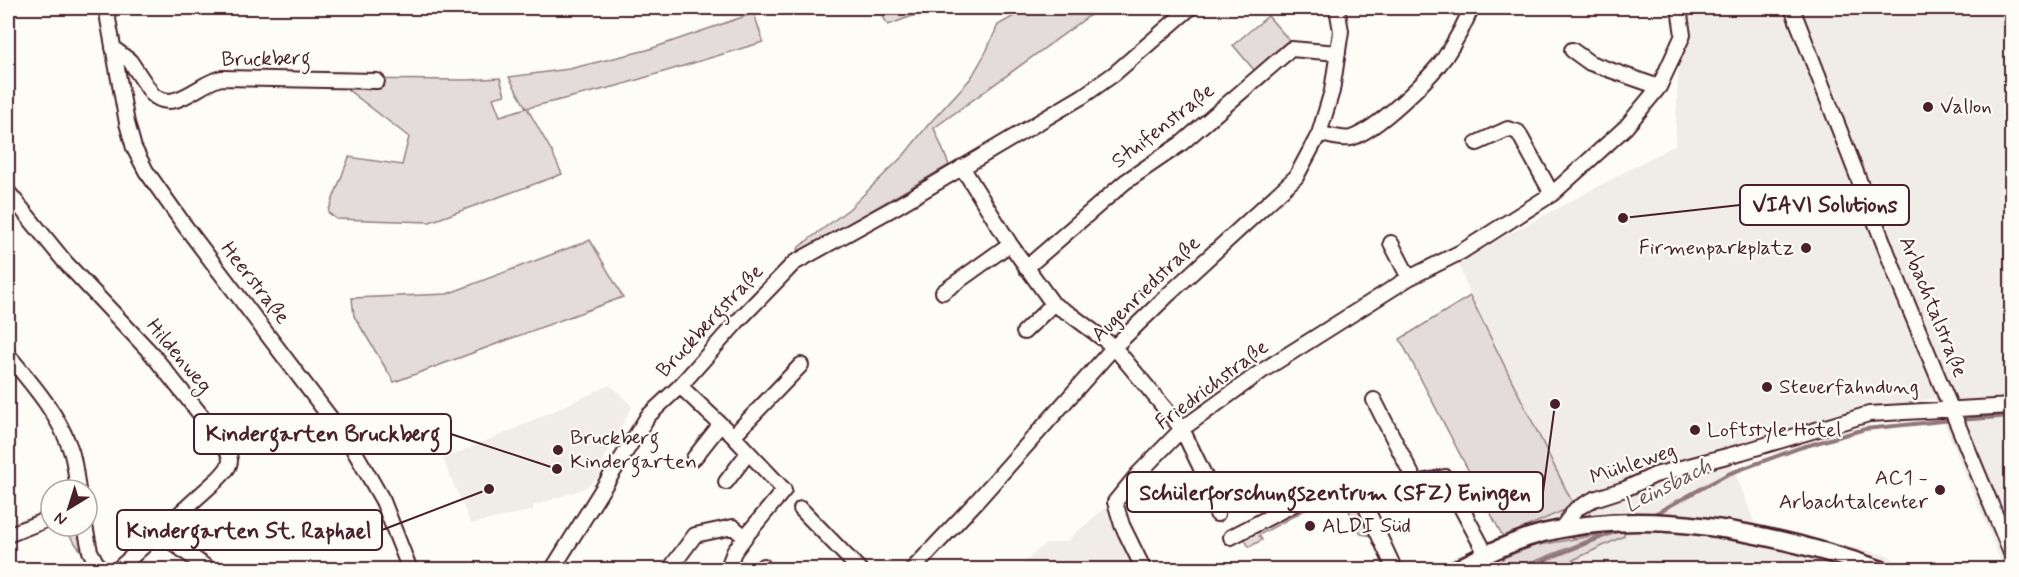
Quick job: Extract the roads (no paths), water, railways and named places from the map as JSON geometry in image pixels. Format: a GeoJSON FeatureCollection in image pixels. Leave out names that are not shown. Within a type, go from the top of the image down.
{"type":"FeatureCollection","features":[{"type":"Feature","properties":{"kind":"main road"},"geometry":{"type":"LineString","coordinates":[[1455,570],[1486,554],[1542,533],[1582,526],[1664,522],[1784,540],[1818,548],[1882,570]]}},
{"type":"Feature","properties":{"kind":"street","name":"Heerstraße"},"geometry":{"type":"LineString","coordinates":[[106,8],[127,123],[134,148],[146,171],[185,226],[351,444],[383,501],[410,570]]}},
{"type":"Feature","properties":{"kind":"street"},"geometry":{"type":"LineString","coordinates":[[1190,8],[1114,74],[1083,96],[962,167],[1010,244],[1053,304],[1114,347],[1182,429],[1211,489],[1217,514]]}},
{"type":"Feature","properties":{"kind":"street","name":"Augenriedstraße"},"geometry":{"type":"LineString","coordinates":[[912,570],[977,501],[1114,347],[1296,177],[1319,134],[1332,91],[1341,31],[1337,8]]}},
{"type":"Feature","properties":{"kind":"street"},"geometry":{"type":"LineString","coordinates":[[1319,134],[1350,138],[1381,121],[1422,83],[1445,57],[1471,8]]}},
{"type":"Feature","properties":{"kind":"street","name":"Friedrichstraße"},"geometry":{"type":"LineString","coordinates":[[1144,570],[1122,525],[1115,502],[1138,474],[1182,429],[1262,371],[1409,278],[1461,252],[1552,194],[1626,127],[1659,87],[1683,35],[1679,8]]}},
{"type":"Feature","properties":{"kind":"street","name":"Arbachtalstraße"},"geometry":{"type":"LineString","coordinates":[[1792,8],[1903,293],[2012,555]]}},
{"type":"Feature","properties":{"kind":"street","name":"Bruckberg"},"geometry":{"type":"LineString","coordinates":[[114,48],[130,61],[152,94],[168,102],[222,78],[377,81]]}},
{"type":"Feature","properties":{"kind":"street","name":"Stuifenstraße"},"geometry":{"type":"LineString","coordinates":[[1026,268],[1125,182],[1182,143],[1291,49],[1338,53]]}},
{"type":"Feature","properties":{"kind":"street"},"geometry":{"type":"LineString","coordinates":[[1572,50],[1590,63],[1659,87]]}},
{"type":"Feature","properties":{"kind":"street"},"geometry":{"type":"LineString","coordinates":[[1477,143],[1508,129],[1518,132],[1552,194]]}},
{"type":"Feature","properties":{"kind":"street","name":"Bruckbergstraße"},"geometry":{"type":"LineString","coordinates":[[552,570],[648,416],[680,386],[794,263],[962,167]]}},
{"type":"Feature","properties":{"kind":"street","name":"Hildenweg"},"geometry":{"type":"LineString","coordinates":[[8,192],[65,262],[151,353],[221,440],[230,456],[231,462],[224,472],[117,570]]}},
{"type":"Feature","properties":{"kind":"street"},"geometry":{"type":"LineString","coordinates":[[1391,243],[1409,278]]}},
{"type":"Feature","properties":{"kind":"street"},"geometry":{"type":"LineString","coordinates":[[943,292],[1010,244]]}},
{"type":"Feature","properties":{"kind":"street"},"geometry":{"type":"LineString","coordinates":[[1024,332],[1053,304]]}},
{"type":"Feature","properties":{"kind":"street"},"geometry":{"type":"LineString","coordinates":[[8,355],[36,387],[55,417],[71,450],[76,478]]}},
{"type":"Feature","properties":{"kind":"street"},"geometry":{"type":"LineString","coordinates":[[733,436],[801,365]]}},
{"type":"Feature","properties":{"kind":"street"},"geometry":{"type":"LineString","coordinates":[[680,386],[733,436],[784,490],[734,552],[726,570]]}},
{"type":"Feature","properties":{"kind":"street"},"geometry":{"type":"LineString","coordinates":[[1374,400],[1416,483],[1445,477],[1486,554]]}},
{"type":"Feature","properties":{"kind":"street","name":"Mühleweg"},"geometry":{"type":"LineString","coordinates":[[1561,530],[1575,508],[1656,475],[1869,414],[2012,406]]}},
{"type":"Feature","properties":{"kind":"street"},"geometry":{"type":"LineString","coordinates":[[694,458],[720,425]]}},
{"type":"Feature","properties":{"kind":"street"},"geometry":{"type":"LineString","coordinates":[[726,482],[748,453]]}},
{"type":"Feature","properties":{"kind":"street"},"geometry":{"type":"LineString","coordinates":[[1231,537],[1331,485],[1348,482],[1358,490],[1395,570]]}},
{"type":"Feature","properties":{"kind":"street"},"geometry":{"type":"LineString","coordinates":[[801,508],[860,570]]}},
{"type":"Feature","properties":{"kind":"street"},"geometry":{"type":"LineString","coordinates":[[8,535],[39,523]]}},
{"type":"Feature","properties":{"kind":"street"},"geometry":{"type":"LineString","coordinates":[[669,570],[695,535],[733,527],[745,537]]}},
{"type":"Feature","properties":{"kind":"street"},"geometry":{"type":"LineString","coordinates":[[158,532],[210,570]]}},
{"type":"Feature","properties":{"kind":"street"},"geometry":{"type":"LineString","coordinates":[[87,538],[90,551],[100,570]]}},
{"type":"Feature","properties":{"kind":"waterway","name":"Leinsbach"},"geometry":{"type":"LineString","coordinates":[[1959,420],[2012,416]]}},
{"type":"Feature","properties":{"kind":"waterway","name":"Leinsbach"},"geometry":{"type":"LineString","coordinates":[[1651,516],[1728,474],[1799,448],[1865,429],[1952,420]]}},
{"type":"Feature","properties":{"kind":"waterway","name":"Leinsbach"},"geometry":{"type":"LineString","coordinates":[[1520,570],[1619,530]]}},
{"type":"Feature","properties":{"kind":"place","name":"Vallon"},"geometry":{"type":"Point","coordinates":[1928,107]}},
{"type":"Feature","properties":{"kind":"place","name":"VIAVI Solutions"},"geometry":{"type":"Point","coordinates":[1623,218]}},
{"type":"Feature","properties":{"kind":"place","name":"Firmenparkplatz"},"geometry":{"type":"Point","coordinates":[1806,248]}},
{"type":"Feature","properties":{"kind":"place","name":"Steuerfahndung"},"geometry":{"type":"Point","coordinates":[1767,387]}},
{"type":"Feature","properties":{"kind":"place","name":"Schülerforschungszentrum (SFZ) Eningen"},"geometry":{"type":"Point","coordinates":[1555,404]}},
{"type":"Feature","properties":{"kind":"place","name":"Loftstyle Hotel"},"geometry":{"type":"Point","coordinates":[1695,430]}},
{"type":"Feature","properties":{"kind":"place","name":"Bruckberg Kindergarten"},"geometry":{"type":"Point","coordinates":[558,450]}},
{"type":"Feature","properties":{"kind":"place","name":"Kindergarten Bruckberg"},"geometry":{"type":"Point","coordinates":[557,469]}},
{"type":"Feature","properties":{"kind":"place","name":"Kindergarten St. Raphael"},"geometry":{"type":"Point","coordinates":[489,489]}},
{"type":"Feature","properties":{"kind":"place","name":"AC1 - Arbachtalcenter"},"geometry":{"type":"Point","coordinates":[1940,490]}},
{"type":"Feature","properties":{"kind":"place","name":"ALDI Süd"},"geometry":{"type":"Point","coordinates":[1310,526]}}]}
